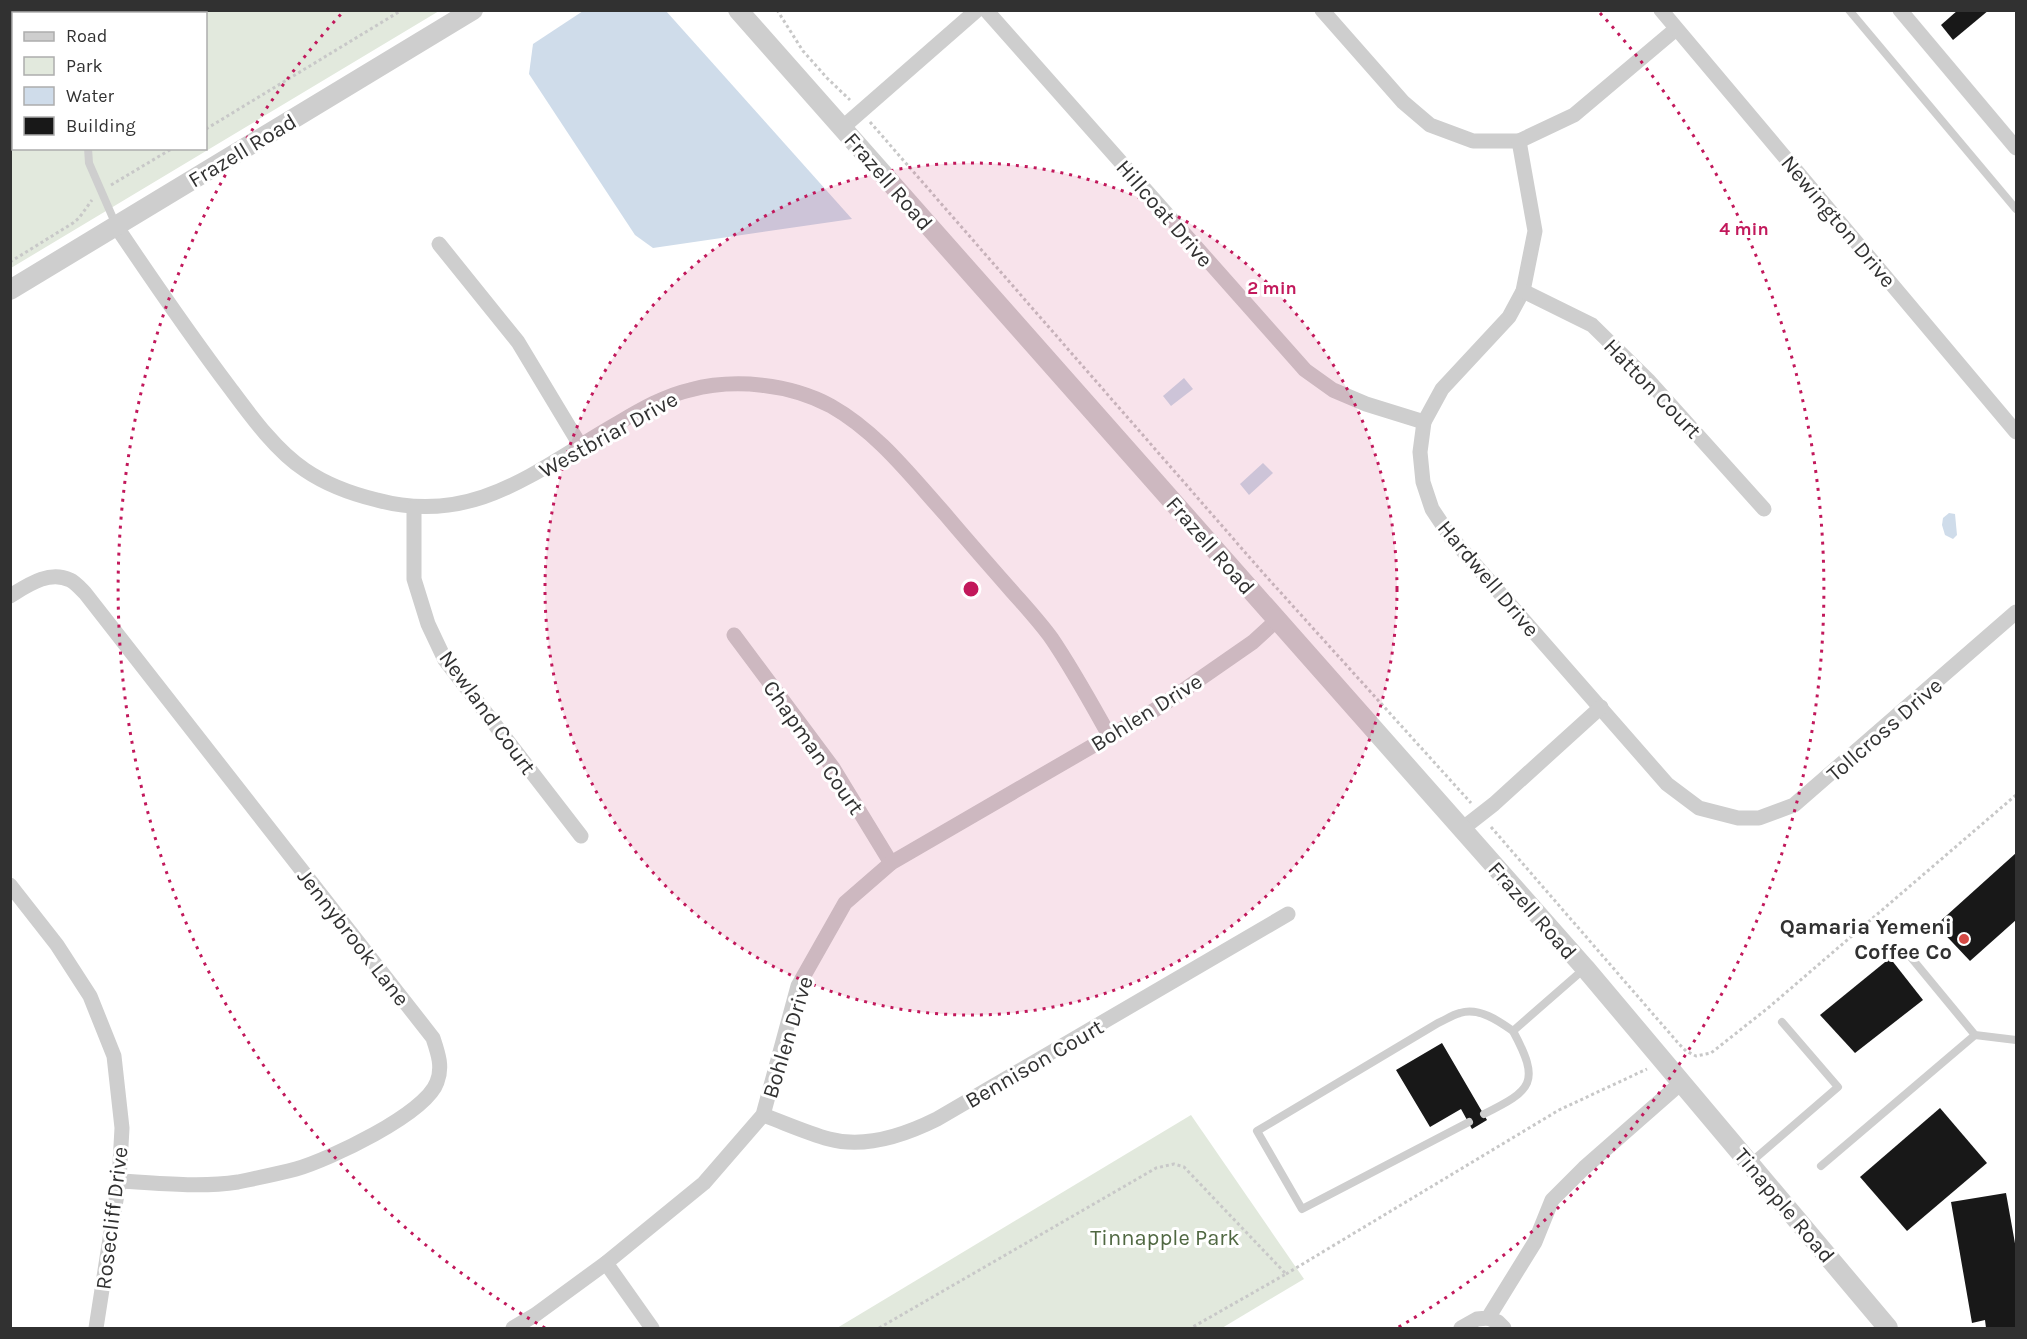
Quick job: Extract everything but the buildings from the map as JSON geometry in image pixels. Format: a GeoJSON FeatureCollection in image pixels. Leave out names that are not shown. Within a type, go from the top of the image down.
{"type":"FeatureCollection","features":[{"type":"Feature","properties":{"kind":"street","name":"Frazell Road"},"geometry":{"type":"LineString","coordinates":[[10,290],[473,10]]}},
{"type":"Feature","properties":{"kind":"street","name":"Frazell Road"},"geometry":{"type":"LineString","coordinates":[[738,10],[1585,968],[1682,1083]]}},
{"type":"Feature","properties":{"kind":"street"},"geometry":{"type":"LineString","coordinates":[[842,128],[977,10]]}},
{"type":"Feature","properties":{"kind":"street","name":"Hillcoat Drive"},"geometry":{"type":"LineString","coordinates":[[986,10],[1305,370],[1333,390],[1366,404],[1424,422]]}},
{"type":"Feature","properties":{"kind":"street"},"geometry":{"type":"LineString","coordinates":[[1322,10],[1403,102],[1430,125],[1473,141],[1519,141],[1574,115],[1676,29]]}},
{"type":"Feature","properties":{"kind":"street","name":"Newington Drive"},"geometry":{"type":"LineString","coordinates":[[1661,10],[2016,432]]}},
{"type":"Feature","properties":{"kind":"street"},"geometry":{"type":"LineString","coordinates":[[1900,10],[2016,148]]}},
{"type":"Feature","properties":{"kind":"street","name":"Hardwell Drive"},"geometry":{"type":"LineString","coordinates":[[1519,141],[1535,231],[1523,291],[1509,317],[1442,389],[1424,422],[1420,452],[1423,482],[1432,509],[1450,536],[1667,784],[1699,808],[1738,818]]}},
{"type":"Feature","properties":{"kind":"street","name":"Westbriar Drive"},"geometry":{"type":"LineString","coordinates":[[116,226],[184,327],[268,437],[303,469],[348,493],[389,503],[431,508],[473,500],[502,491],[528,478],[580,445],[658,402],[699,388],[721,385],[756,385],[796,392],[830,406],[862,427],[892,454],[1050,636],[1109,735]]}},
{"type":"Feature","properties":{"kind":"street"},"geometry":{"type":"LineString","coordinates":[[439,244],[518,342],[580,445]]}},
{"type":"Feature","properties":{"kind":"street","name":"Hatton Court"},"geometry":{"type":"LineString","coordinates":[[1523,291],[1592,325],[1648,380],[1764,509]]}},
{"type":"Feature","properties":{"kind":"street","name":"Newland Court"},"geometry":{"type":"LineString","coordinates":[[414,507],[414,579],[428,624],[445,660],[581,836]]}},
{"type":"Feature","properties":{"kind":"street","name":"Jennybrook Lane"},"geometry":{"type":"LineString","coordinates":[[10,596],[32,583],[50,577],[70,580],[85,593],[434,1038],[441,1060],[437,1083],[423,1102],[370,1137],[297,1168],[237,1182],[186,1185],[119,1181]]}},
{"type":"Feature","properties":{"kind":"street","name":"Tollcross Drive"},"geometry":{"type":"LineString","coordinates":[[1738,818],[1759,818],[1794,805],[2016,612]]}},
{"type":"Feature","properties":{"kind":"street","name":"Bohlen Drive"},"geometry":{"type":"LineString","coordinates":[[513,1329],[606,1263],[704,1183],[763,1115],[798,986],[844,903],[891,863],[1158,708],[1253,642],[1277,620]]}},
{"type":"Feature","properties":{"kind":"street","name":"Chapman Court"},"geometry":{"type":"LineString","coordinates":[[734,635],[833,768],[891,863]]}},
{"type":"Feature","properties":{"kind":"street"},"geometry":{"type":"LineString","coordinates":[[1462,829],[1481,815],[1601,707]]}},
{"type":"Feature","properties":{"kind":"street","name":"Rosecliff Drive"},"geometry":{"type":"LineString","coordinates":[[10,885],[57,945],[90,996],[114,1056],[122,1128],[119,1181],[96,1329]]}},
{"type":"Feature","properties":{"kind":"street","name":"Bennison Court"},"geometry":{"type":"LineString","coordinates":[[763,1115],[831,1140],[857,1142],[886,1139],[915,1130],[938,1119],[1288,914]]}},
{"type":"Feature","properties":{"kind":"street"},"geometry":{"type":"LineString","coordinates":[[1488,1318],[1535,1242],[1552,1200],[1584,1168],[1682,1083]]}},
{"type":"Feature","properties":{"kind":"street","name":"Tinapple Road"},"geometry":{"type":"LineString","coordinates":[[1682,1083],[1888,1329]]}},
{"type":"Feature","properties":{"kind":"street"},"geometry":{"type":"LineString","coordinates":[[606,1263],[652,1329]]}},
{"type":"Feature","properties":{"kind":"street"},"geometry":{"type":"LineString","coordinates":[[1461,1329],[1477,1319],[1488,1318],[1498,1322],[1504,1329]]}},
{"type":"Feature","properties":{"kind":"lane"},"geometry":{"type":"LineString","coordinates":[[1849,10],[2016,209]]}},
{"type":"Feature","properties":{"kind":"lane"},"geometry":{"type":"LineString","coordinates":[[88,150],[88,163],[116,226]]}},
{"type":"Feature","properties":{"kind":"lane"},"geometry":{"type":"LineString","coordinates":[[1909,955],[1975,1035],[2016,1040]]}},
{"type":"Feature","properties":{"kind":"lane"},"geometry":{"type":"LineString","coordinates":[[1513,1031],[1585,968]]}},
{"type":"Feature","properties":{"kind":"lane"},"geometry":{"type":"LineString","coordinates":[[1469,1122],[1302,1209],[1257,1131],[1438,1023],[1461,1012],[1478,1012],[1500,1022],[1513,1031],[1526,1054],[1529,1072],[1527,1086],[1515,1098],[1484,1114]]}},
{"type":"Feature","properties":{"kind":"lane"},"geometry":{"type":"LineString","coordinates":[[1750,1163],[1838,1087],[1782,1022]]}},
{"type":"Feature","properties":{"kind":"lane"},"geometry":{"type":"LineString","coordinates":[[1821,1166],[1975,1035]]}},
{"type":"Feature","properties":{"kind":"path"},"geometry":{"type":"LineString","coordinates":[[207,128],[402,10]]}},
{"type":"Feature","properties":{"kind":"path"},"geometry":{"type":"LineString","coordinates":[[777,10],[803,51],[861,112],[1264,574],[1481,815],[1686,1051],[1696,1056],[1711,1053],[1768,1008],[2016,795]]}},
{"type":"Feature","properties":{"kind":"path"},"geometry":{"type":"LineString","coordinates":[[10,262],[73,223],[101,191],[170,150]]}},
{"type":"Feature","properties":{"kind":"path"},"geometry":{"type":"LineString","coordinates":[[1191,1329],[1559,1110],[1644,1072]]}},
{"type":"Feature","properties":{"kind":"path"},"geometry":{"type":"LineString","coordinates":[[879,1329],[1156,1168],[1165,1165],[1174,1164],[1184,1167],[1286,1274]]}},
{"type":"Feature","properties":{"kind":"green space"},"geometry":{"type":"Polygon","coordinates":[[[11,11],[439,11],[11,268],[11,11]]]}},
{"type":"Feature","properties":{"kind":"green space","name":"Tinnapple Park"},"geometry":{"type":"Polygon","coordinates":[[[1191,1115],[1304,1279],[1222,1328],[837,1328],[1191,1115]]]}},
{"type":"Feature","properties":{"kind":"water"},"geometry":{"type":"Polygon","coordinates":[[[583,11],[666,11],[852,219],[653,248],[635,235],[529,74],[533,44],[583,11]]]}},
{"type":"Feature","properties":{"kind":"water"},"geometry":{"type":"Polygon","coordinates":[[[1184,378],[1193,389],[1171,406],[1163,396],[1184,378]]]}},
{"type":"Feature","properties":{"kind":"water"},"geometry":{"type":"Polygon","coordinates":[[[1263,463],[1273,473],[1249,495],[1240,484],[1263,463]]]}},
{"type":"Feature","properties":{"kind":"water"},"geometry":{"type":"Polygon","coordinates":[[[1949,513],[1955,514],[1957,535],[1953,539],[1945,535],[1942,525],[1943,518],[1949,513]]]}},
{"type":"Feature","properties":{"kind":"place","name":"Qamaria Yemeni Coffee Co"},"geometry":{"type":"Point","coordinates":[1964,939]}}]}
